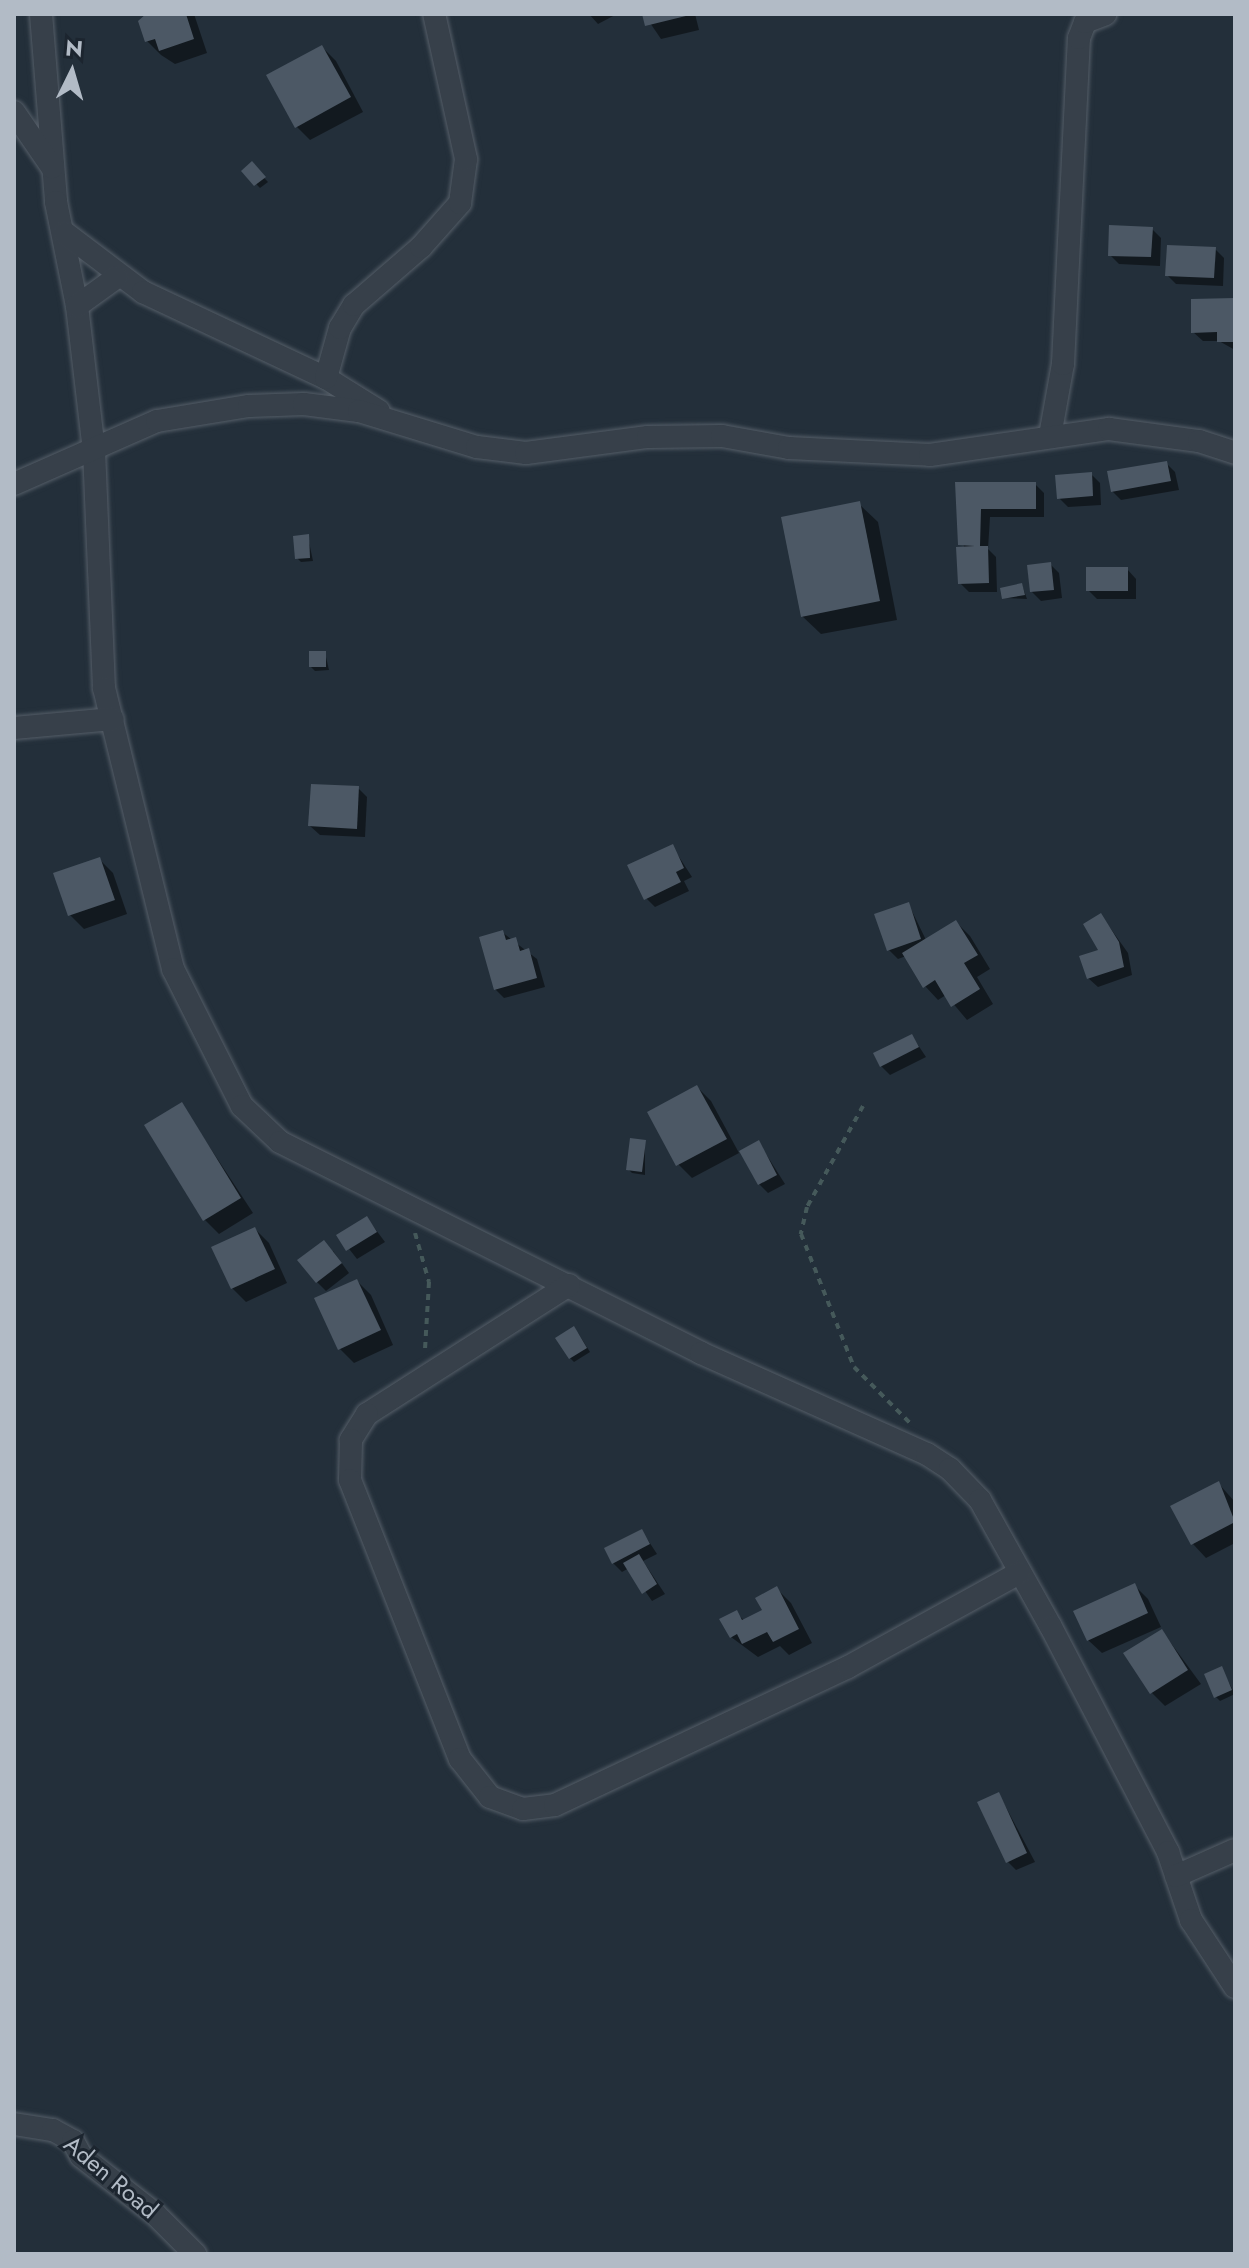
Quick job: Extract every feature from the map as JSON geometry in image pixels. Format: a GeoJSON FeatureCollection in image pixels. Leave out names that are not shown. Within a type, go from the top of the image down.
{"type":"FeatureCollection","features":[{"type":"Feature","properties":{"kind":"street"},"geometry":{"type":"LineString","coordinates":[[41,14],[52,167],[77,306],[94,450],[104,688],[173,969],[242,1106],[280,1142],[855,1425],[927,1454],[980,1500],[1176,1876],[1191,1920],[1235,1987]]}},
{"type":"Feature","properties":{"kind":"street"},"geometry":{"type":"LineString","coordinates":[[326,378],[335,342],[354,305],[460,203],[466,181],[434,14]]}},
{"type":"Feature","properties":{"kind":"street"},"geometry":{"type":"LineString","coordinates":[[1050,436],[1063,364],[1079,38],[1085,22],[1106,14]]}},
{"type":"Feature","properties":{"kind":"street"},"geometry":{"type":"LineString","coordinates":[[14,112],[52,167]]}},
{"type":"Feature","properties":{"kind":"street"},"geometry":{"type":"LineString","coordinates":[[65,233],[117,277],[326,378],[387,417]]}},
{"type":"Feature","properties":{"kind":"street"},"geometry":{"type":"LineString","coordinates":[[77,306],[117,277]]}},
{"type":"Feature","properties":{"kind":"street"},"geometry":{"type":"LineString","coordinates":[[14,484],[157,421],[249,406],[304,404],[387,417],[477,447],[526,453],[648,437],[722,436],[789,448],[930,455],[1109,429],[1199,441],[1235,453]]}},
{"type":"Feature","properties":{"kind":"street"},"geometry":{"type":"LineString","coordinates":[[14,728],[113,719]]}},
{"type":"Feature","properties":{"kind":"street"},"geometry":{"type":"LineString","coordinates":[[569,1285],[422,1376],[367,1414],[351,1440],[350,1480],[460,1759],[490,1797],[523,1809],[555,1805],[848,1667],[1019,1573]]}},
{"type":"Feature","properties":{"kind":"street"},"geometry":{"type":"LineString","coordinates":[[1176,1876],[1235,1850]]}},
{"type":"Feature","properties":{"kind":"street","name":"Aden Road"},"geometry":{"type":"LineString","coordinates":[[14,2124],[53,2130],[73,2141],[81,2156],[155,2214],[195,2254]]}},
{"type":"Feature","properties":{"kind":"path"},"geometry":{"type":"LineString","coordinates":[[863,1106],[807,1207],[801,1234],[854,1367],[895,1404],[927,1454]]}},
{"type":"Feature","properties":{"kind":"path"},"geometry":{"type":"LineString","coordinates":[[407,1205],[429,1282],[422,1376]]}},
{"type":"Feature","properties":{"kind":"building"},"geometry":{"type":"Polygon","coordinates":[[[146,14],[186,14],[194,39],[159,51],[155,39],[145,42],[138,21],[146,14]]]}},
{"type":"Feature","properties":{"kind":"building"},"geometry":{"type":"Polygon","coordinates":[[[642,14],[690,14],[690,15],[645,26],[642,14]]]}},
{"type":"Feature","properties":{"kind":"building"},"geometry":{"type":"Polygon","coordinates":[[[322,45],[351,97],[295,128],[266,75],[322,45]]]}},
{"type":"Feature","properties":{"kind":"building"},"geometry":{"type":"Polygon","coordinates":[[[252,161],[266,177],[254,186],[241,171],[252,161]]]}},
{"type":"Feature","properties":{"kind":"building"},"geometry":{"type":"Polygon","coordinates":[[[1109,225],[1153,227],[1151,257],[1108,256],[1109,225]]]}},
{"type":"Feature","properties":{"kind":"building"},"geometry":{"type":"Polygon","coordinates":[[[1167,245],[1216,247],[1214,278],[1165,276],[1167,245]]]}},
{"type":"Feature","properties":{"kind":"building"},"geometry":{"type":"Polygon","coordinates":[[[1235,298],[1235,342],[1217,342],[1217,332],[1191,333],[1191,299],[1235,298]]]}},
{"type":"Feature","properties":{"kind":"building"},"geometry":{"type":"Polygon","coordinates":[[[1167,461],[1171,481],[1111,492],[1107,471],[1167,461]]]}},
{"type":"Feature","properties":{"kind":"building"},"geometry":{"type":"Polygon","coordinates":[[[1092,472],[1093,496],[1057,499],[1055,475],[1092,472]]]}},
{"type":"Feature","properties":{"kind":"building"},"geometry":{"type":"Polygon","coordinates":[[[955,482],[1036,482],[1036,509],[981,509],[980,546],[988,546],[989,583],[958,584],[956,547],[975,546],[958,545],[955,482]]]}},
{"type":"Feature","properties":{"kind":"building"},"geometry":{"type":"Polygon","coordinates":[[[860,501],[880,601],[801,617],[781,517],[860,501]]]}},
{"type":"Feature","properties":{"kind":"building"},"geometry":{"type":"Polygon","coordinates":[[[309,534],[310,558],[295,559],[293,536],[309,534]]]}},
{"type":"Feature","properties":{"kind":"building"},"geometry":{"type":"Polygon","coordinates":[[[1051,562],[1054,590],[1030,592],[1027,565],[1051,562]]]}},
{"type":"Feature","properties":{"kind":"building"},"geometry":{"type":"Polygon","coordinates":[[[1086,567],[1128,567],[1128,591],[1086,591],[1086,567]]]}},
{"type":"Feature","properties":{"kind":"building"},"geometry":{"type":"Polygon","coordinates":[[[1022,583],[1025,595],[1002,599],[1000,588],[1022,583]]]}},
{"type":"Feature","properties":{"kind":"building"},"geometry":{"type":"Polygon","coordinates":[[[309,651],[326,651],[326,667],[309,667],[309,651]]]}},
{"type":"Feature","properties":{"kind":"building"},"geometry":{"type":"Polygon","coordinates":[[[311,784],[359,786],[357,829],[308,826],[311,784]]]}},
{"type":"Feature","properties":{"kind":"building"},"geometry":{"type":"Polygon","coordinates":[[[673,844],[684,868],[676,872],[681,882],[644,900],[627,865],[673,844]]]}},
{"type":"Feature","properties":{"kind":"building"},"geometry":{"type":"Polygon","coordinates":[[[100,857],[115,900],[68,916],[53,873],[100,857]]]}},
{"type":"Feature","properties":{"kind":"building"},"geometry":{"type":"Polygon","coordinates":[[[909,902],[921,939],[887,951],[874,914],[909,902]]]}},
{"type":"Feature","properties":{"kind":"building"},"geometry":{"type":"Polygon","coordinates":[[[1101,913],[1119,942],[1124,967],[1087,979],[1079,956],[1098,950],[1083,924],[1101,913]]]}},
{"type":"Feature","properties":{"kind":"building"},"geometry":{"type":"Polygon","coordinates":[[[956,920],[978,955],[964,963],[980,989],[951,1007],[935,980],[923,988],[902,953],[956,920]]]}},
{"type":"Feature","properties":{"kind":"building"},"geometry":{"type":"Polygon","coordinates":[[[503,930],[506,940],[516,937],[520,951],[529,948],[537,978],[494,990],[479,937],[503,930]]]}},
{"type":"Feature","properties":{"kind":"building"},"geometry":{"type":"Polygon","coordinates":[[[912,1034],[919,1047],[880,1067],[873,1053],[912,1034]]]}},
{"type":"Feature","properties":{"kind":"building"},"geometry":{"type":"Polygon","coordinates":[[[697,1085],[727,1139],[676,1166],[647,1112],[697,1085]]]}},
{"type":"Feature","properties":{"kind":"building"},"geometry":{"type":"Polygon","coordinates":[[[182,1102],[241,1198],[203,1221],[144,1125],[182,1102]]]}},
{"type":"Feature","properties":{"kind":"building"},"geometry":{"type":"Polygon","coordinates":[[[630,1138],[646,1140],[642,1172],[626,1170],[630,1138]]]}},
{"type":"Feature","properties":{"kind":"building"},"geometry":{"type":"Polygon","coordinates":[[[759,1140],[777,1175],[758,1185],[739,1151],[759,1140]]]}},
{"type":"Feature","properties":{"kind":"building"},"geometry":{"type":"Polygon","coordinates":[[[367,1216],[377,1232],[346,1251],[336,1235],[367,1216]]]}},
{"type":"Feature","properties":{"kind":"building"},"geometry":{"type":"Polygon","coordinates":[[[255,1227],[275,1269],[231,1289],[211,1247],[255,1227]]]}},
{"type":"Feature","properties":{"kind":"building"},"geometry":{"type":"Polygon","coordinates":[[[324,1240],[342,1263],[316,1283],[297,1260],[324,1240]]]}},
{"type":"Feature","properties":{"kind":"building"},"geometry":{"type":"Polygon","coordinates":[[[357,1279],[381,1330],[338,1350],[314,1298],[357,1279]]]}},
{"type":"Feature","properties":{"kind":"building"},"geometry":{"type":"Polygon","coordinates":[[[574,1326],[587,1348],[569,1359],[555,1338],[574,1326]]]}},
{"type":"Feature","properties":{"kind":"building"},"geometry":{"type":"Polygon","coordinates":[[[1219,1481],[1235,1522],[1191,1545],[1170,1506],[1219,1481]]]}},
{"type":"Feature","properties":{"kind":"building"},"geometry":{"type":"Polygon","coordinates":[[[642,1529],[650,1544],[612,1564],[604,1548],[642,1529]]]}},
{"type":"Feature","properties":{"kind":"building"},"geometry":{"type":"Polygon","coordinates":[[[639,1554],[657,1584],[642,1594],[623,1563],[639,1554]]]}},
{"type":"Feature","properties":{"kind":"building"},"geometry":{"type":"Polygon","coordinates":[[[1135,1583],[1148,1613],[1087,1641],[1073,1611],[1135,1583]]]}},
{"type":"Feature","properties":{"kind":"building"},"geometry":{"type":"Polygon","coordinates":[[[777,1586],[799,1629],[773,1642],[767,1632],[742,1644],[737,1634],[730,1638],[719,1619],[737,1610],[742,1620],[762,1610],[755,1598],[777,1586]]]}},
{"type":"Feature","properties":{"kind":"building"},"geometry":{"type":"Polygon","coordinates":[[[1162,1629],[1188,1670],[1150,1694],[1123,1653],[1162,1629]]]}},
{"type":"Feature","properties":{"kind":"building"},"geometry":{"type":"Polygon","coordinates":[[[1222,1666],[1232,1690],[1214,1698],[1204,1674],[1222,1666]]]}},
{"type":"Feature","properties":{"kind":"building"},"geometry":{"type":"Polygon","coordinates":[[[999,1792],[1027,1853],[1006,1863],[977,1802],[999,1792]]]}}]}
